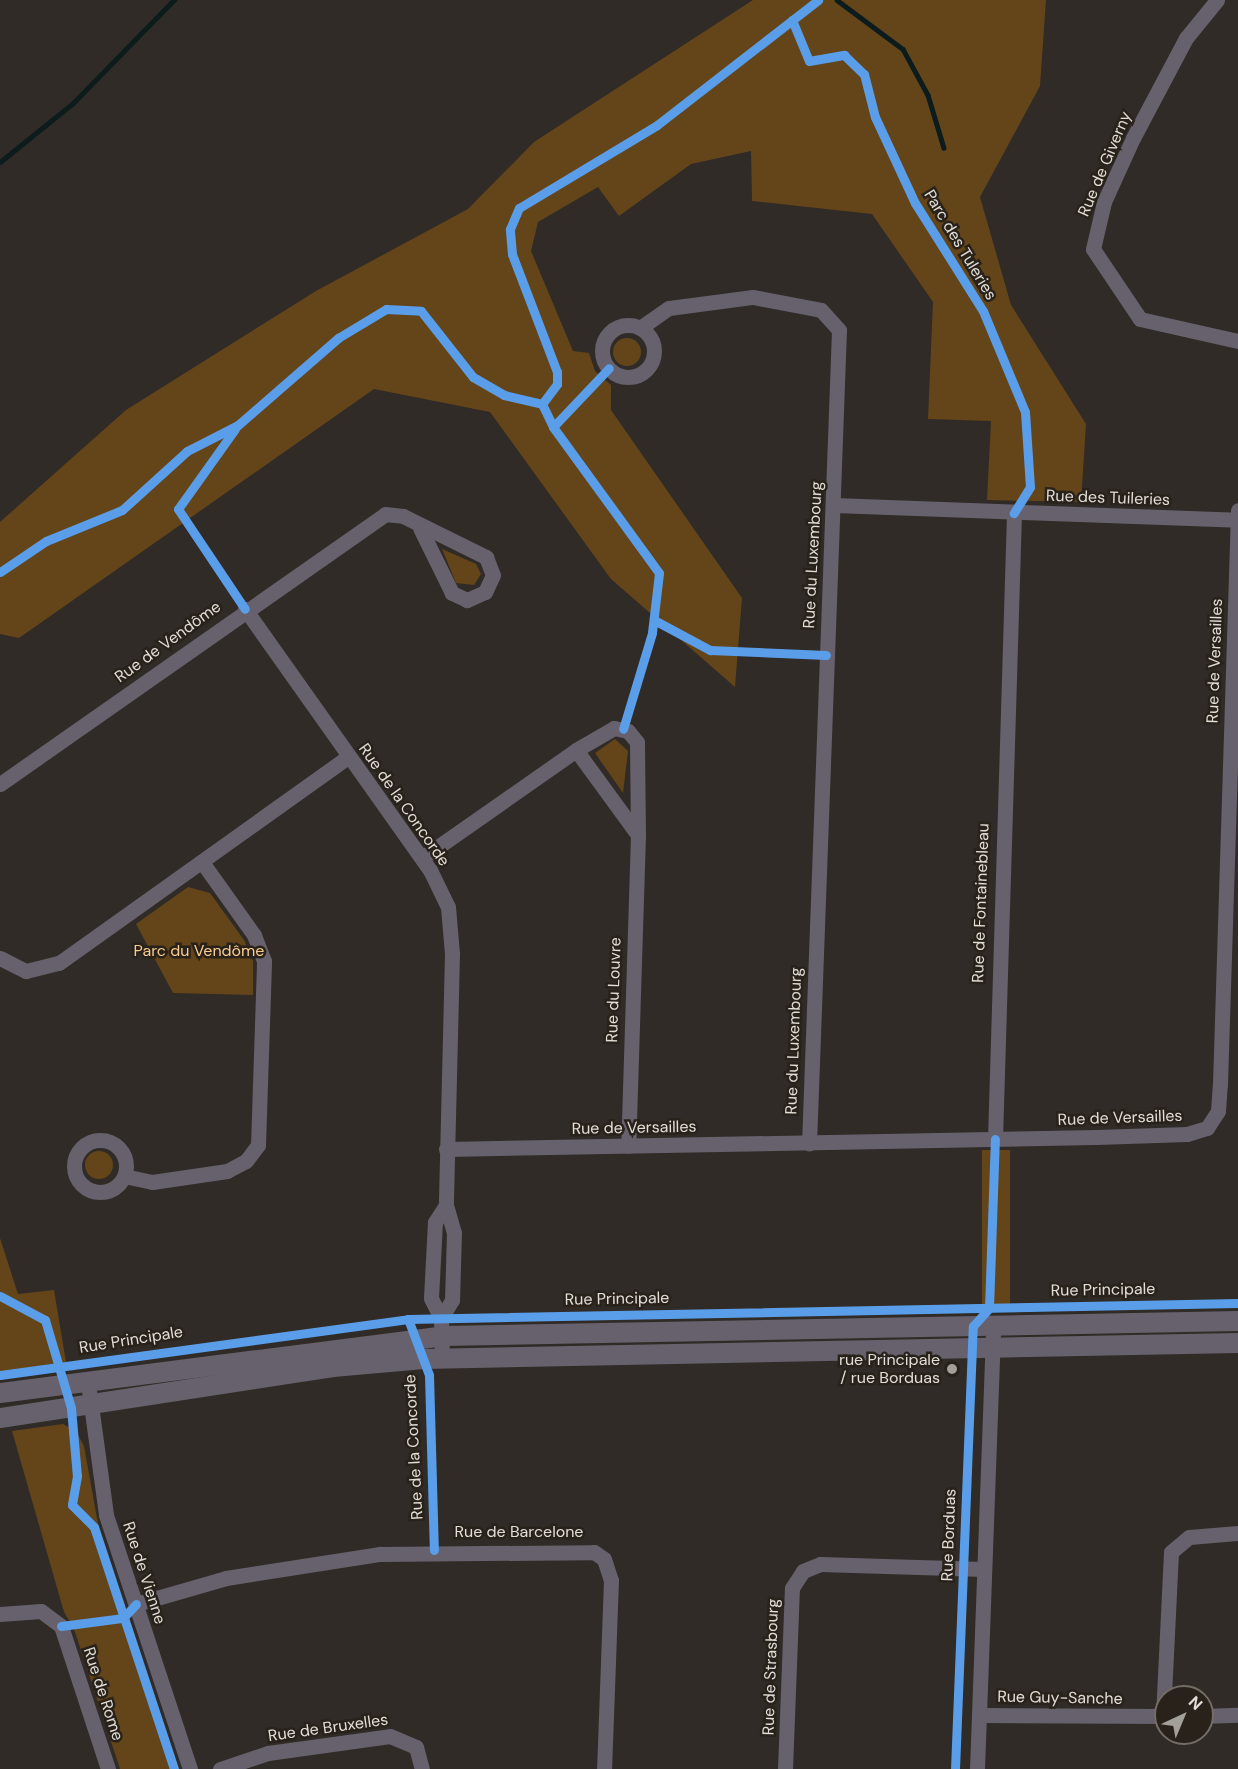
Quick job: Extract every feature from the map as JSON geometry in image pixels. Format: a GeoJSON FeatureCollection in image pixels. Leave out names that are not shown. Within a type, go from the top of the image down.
{"type":"FeatureCollection","features":[{"type":"Feature","properties":{"kind":"street","name":"Rue de Giverny"},"geometry":{"type":"LineString","coordinates":[[1217,0],[1186,38],[1133,138],[1104,202],[1092,249],[1140,319],[1238,342]]}},
{"type":"Feature","properties":{"kind":"street","name":"Rue du Luxembourg"},"geometry":{"type":"LineString","coordinates":[[640,328],[669,308],[714,298],[753,297],[827,314],[839,337],[809,1143]]}},
{"type":"Feature","properties":{"kind":"street","name":"Rue des Tuileries"},"geometry":{"type":"LineString","coordinates":[[834,505],[1238,520]]}},
{"type":"Feature","properties":{"kind":"street","name":"Rue de Versailles"},"geometry":{"type":"LineString","coordinates":[[446,1149],[1194,1133],[1217,1115],[1238,510]]}},
{"type":"Feature","properties":{"kind":"street","name":"Rue de Fontainebleau"},"geometry":{"type":"LineString","coordinates":[[995,1139],[1014,513]]}},
{"type":"Feature","properties":{"kind":"street","name":"Rue de Vendôme"},"geometry":{"type":"LineString","coordinates":[[0,784],[372,519],[395,514],[420,528],[486,557],[493,575],[484,592],[467,600],[452,593],[420,528]]}},
{"type":"Feature","properties":{"kind":"street","name":"Rue de la Concorde"},"geometry":{"type":"LineString","coordinates":[[245,609],[422,858],[448,907],[452,932],[446,1205],[454,1233],[452,1300],[441,1327],[442,1358]]}},
{"type":"Feature","properties":{"kind":"street","name":"Rue du Louvre"},"geometry":{"type":"LineString","coordinates":[[422,858],[576,750],[614,728],[628,731],[637,741],[638,835],[627,1146]]}},
{"type":"Feature","properties":{"kind":"street"},"geometry":{"type":"LineString","coordinates":[[576,750],[638,835]]}},
{"type":"Feature","properties":{"kind":"street"},"geometry":{"type":"LineString","coordinates":[[0,958],[26,971],[47,969],[348,757]]}},
{"type":"Feature","properties":{"kind":"street"},"geometry":{"type":"LineString","coordinates":[[124,1176],[152,1182],[227,1171],[246,1161],[258,1145],[264,961],[254,935],[202,862]]}},
{"type":"Feature","properties":{"kind":"street","name":"Rue Principale"},"geometry":{"type":"LineString","coordinates":[[0,1393],[88,1383],[441,1327],[993,1326],[1238,1321]]}},
{"type":"Feature","properties":{"kind":"street"},"geometry":{"type":"LineString","coordinates":[[977,1769],[993,1326]]}},
{"type":"Feature","properties":{"kind":"street"},"geometry":{"type":"LineString","coordinates":[[0,1418],[333,1367],[442,1358],[1238,1343]]}},
{"type":"Feature","properties":{"kind":"street","name":"Rue de Vienne"},"geometry":{"type":"LineString","coordinates":[[88,1383],[106,1515],[190,1769]]}},
{"type":"Feature","properties":{"kind":"street","name":"Rue Guy-Sanche"},"geometry":{"type":"LineString","coordinates":[[1165,1685],[1171,1551],[1189,1537],[1238,1533]]}},
{"type":"Feature","properties":{"kind":"street","name":"Rue de Barcelone"},"geometry":{"type":"LineString","coordinates":[[136,1604],[226,1578],[380,1554],[594,1552],[604,1559],[611,1580],[604,1769]]}},
{"type":"Feature","properties":{"kind":"street","name":"Rue de Strasbourg"},"geometry":{"type":"LineString","coordinates":[[785,1769],[792,1588],[799,1575],[820,1564],[983,1569]]}},
{"type":"Feature","properties":{"kind":"street","name":"Rue de Rome"},"geometry":{"type":"LineString","coordinates":[[0,1614],[41,1611],[61,1626],[108,1769]]}},
{"type":"Feature","properties":{"kind":"street","name":"Rue Guy-Sanche"},"geometry":{"type":"LineString","coordinates":[[979,1715],[1154,1716]]}},
{"type":"Feature","properties":{"kind":"street"},"geometry":{"type":"LineString","coordinates":[[1214,1716],[1238,1715]]}},
{"type":"Feature","properties":{"kind":"street","name":"Rue de Bruxelles"},"geometry":{"type":"LineString","coordinates":[[220,1769],[268,1753],[390,1736],[416,1747],[422,1769]]}},
{"type":"Feature","properties":{"kind":"green space"},"geometry":{"type":"Polygon","coordinates":[[[753,0],[1046,0],[1040,86],[980,197],[1011,305],[1086,424],[1081,502],[987,500],[991,421],[928,419],[933,302],[872,214],[752,201],[751,151],[691,164],[619,216],[598,187],[538,222],[531,251],[573,351],[589,353],[595,371],[611,385],[611,410],[742,598],[735,687],[611,579],[490,412],[374,389],[19,638],[0,634],[0,522],[126,410],[316,291],[468,209],[534,142],[753,0]]]}},
{"type":"Feature","properties":{"kind":"green space"},"geometry":{"type":"Polygon","coordinates":[[[627,338],[637,342],[641,352],[637,362],[627,366],[617,362],[613,352],[617,342],[627,338]]]}},
{"type":"Feature","properties":{"kind":"green space"},"geometry":{"type":"Polygon","coordinates":[[[442,549],[476,564],[481,574],[474,585],[456,583],[442,549]]]}},
{"type":"Feature","properties":{"kind":"green space"},"geometry":{"type":"Polygon","coordinates":[[[615,739],[628,751],[623,793],[595,753],[615,739]]]}},
{"type":"Feature","properties":{"kind":"green space","name":"Parc du Vendôme"},"geometry":{"type":"Polygon","coordinates":[[[188,887],[210,893],[244,940],[253,961],[253,995],[173,993],[136,924],[188,887]]]}},
{"type":"Feature","properties":{"kind":"green space"},"geometry":{"type":"Polygon","coordinates":[[[982,1150],[1010,1150],[1010,1304],[982,1304],[982,1150]]]}},
{"type":"Feature","properties":{"kind":"green space"},"geometry":{"type":"Polygon","coordinates":[[[99,1151],[109,1155],[113,1165],[109,1175],[99,1179],[89,1175],[85,1165],[89,1155],[99,1151]]]}},
{"type":"Feature","properties":{"kind":"green space"},"geometry":{"type":"Polygon","coordinates":[[[0,1238],[18,1294],[54,1290],[66,1362],[0,1372],[0,1238]]]}},
{"type":"Feature","properties":{"kind":"green space"},"geometry":{"type":"Polygon","coordinates":[[[63,1424],[76,1431],[84,1446],[100,1535],[178,1769],[120,1769],[74,1629],[64,1612],[12,1431],[63,1424]]]}},
{"type":"Feature","properties":{"kind":"waterway"},"geometry":{"type":"LineString","coordinates":[[0,162],[72,104],[174,0]]}},
{"type":"Feature","properties":{"kind":"waterway"},"geometry":{"type":"LineString","coordinates":[[837,0],[903,49],[928,95],[944,148]]}},
{"type":"Feature","properties":{"kind":"cycle path"},"geometry":{"type":"LineString","coordinates":[[0,572],[46,541],[122,510],[187,451],[238,425],[338,338],[386,309],[421,311],[473,377],[504,395],[542,404],[557,384],[557,372],[512,254],[510,229],[519,208],[657,125],[818,0]]}},
{"type":"Feature","properties":{"kind":"cycle path","name":"Parc des Tuleries"},"geometry":{"type":"LineString","coordinates":[[792,20],[809,61],[844,55],[864,74],[875,117],[915,203],[983,311],[1025,412],[1030,487],[1014,513]]}},
{"type":"Feature","properties":{"kind":"cycle path"},"geometry":{"type":"LineString","coordinates":[[553,427],[609,368]]}},
{"type":"Feature","properties":{"kind":"cycle path"},"geometry":{"type":"LineString","coordinates":[[542,404],[553,427],[659,573],[652,633],[623,729]]}},
{"type":"Feature","properties":{"kind":"cycle path"},"geometry":{"type":"LineString","coordinates":[[235,429],[178,509],[245,609]]}},
{"type":"Feature","properties":{"kind":"cycle path"},"geometry":{"type":"LineString","coordinates":[[654,620],[710,650],[826,655]]}},
{"type":"Feature","properties":{"kind":"cycle path","name":"Rue Borduas"},"geometry":{"type":"LineString","coordinates":[[955,1769],[973,1326],[989,1308],[995,1139]]}},
{"type":"Feature","properties":{"kind":"cycle path"},"geometry":{"type":"LineString","coordinates":[[0,1296],[45,1320],[71,1408],[77,1476],[72,1505],[94,1527],[174,1769]]}},
{"type":"Feature","properties":{"kind":"cycle path"},"geometry":{"type":"LineString","coordinates":[[0,1375],[408,1319],[1238,1303]]}},
{"type":"Feature","properties":{"kind":"cycle path"},"geometry":{"type":"LineString","coordinates":[[408,1319],[429,1375],[434,1550]]}},
{"type":"Feature","properties":{"kind":"cycle path"},"geometry":{"type":"LineString","coordinates":[[61,1626],[123,1618],[136,1604]]}},
{"type":"Feature","properties":{"kind":"place","name":"rue Principale / rue Borduas"},"geometry":{"type":"Point","coordinates":[952,1369]}}]}
